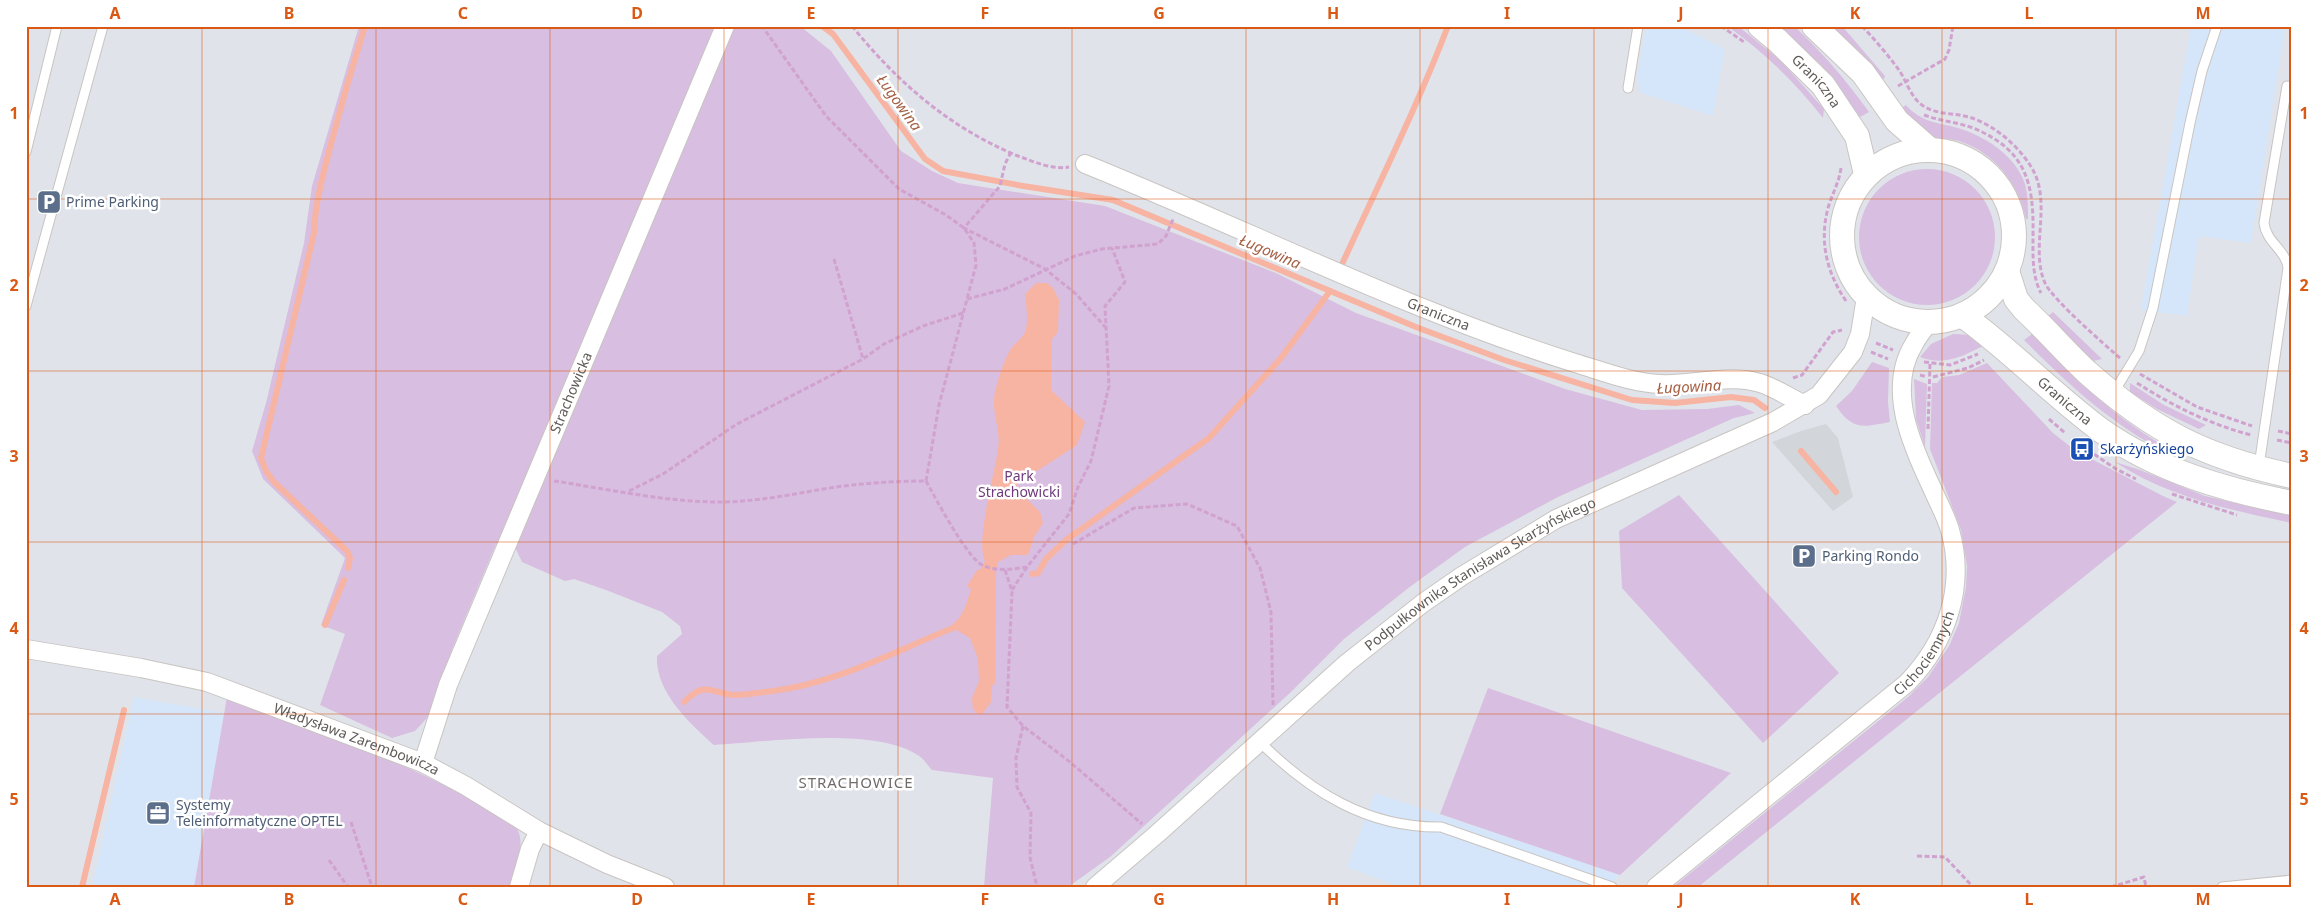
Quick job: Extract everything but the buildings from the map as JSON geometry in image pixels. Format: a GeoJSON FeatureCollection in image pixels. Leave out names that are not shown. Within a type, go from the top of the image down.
{"type":"FeatureCollection","features":[{"type":"Feature","properties":{"kind":"main road"},"geometry":{"type":"LineString","coordinates":[[1814,26],[1863,74],[1897,121],[1929,149]]}},
{"type":"Feature","properties":{"kind":"main road","name":"Graniczna"},"geometry":{"type":"LineString","coordinates":[[1753,35],[1823,85],[1858,136],[1866,174]]}},
{"type":"Feature","properties":{"kind":"main road"},"geometry":{"type":"LineString","coordinates":[[2008,271],[1991,295],[1962,315],[1929,322],[1895,316],[1857,300],[1847,266],[1841,234],[1848,201],[1866,174],[1893,156],[1929,149],[1962,156],[1990,174],[2008,202],[2012,218],[2012,246],[2008,271],[2012,289],[2024,309],[2112,394],[2148,421],[2182,441],[2227,460],[2292,476]]}},
{"type":"Feature","properties":{"kind":"main road","name":"Graniczna"},"geometry":{"type":"LineString","coordinates":[[1962,315],[1998,341],[2042,383],[2102,430],[2140,454],[2199,481],[2292,503]]}},
{"type":"Feature","properties":{"kind":"street","name":"Strachowicka"},"geometry":{"type":"LineString","coordinates":[[423,763],[448,685],[724,26]]}},
{"type":"Feature","properties":{"kind":"street","name":"Graniczna"},"geometry":{"type":"LineString","coordinates":[[1086,164],[1206,214],[1362,284],[1543,353],[1646,383],[1677,384],[1738,380],[1758,382],[1805,405]]}},
{"type":"Feature","properties":{"kind":"street","name":"Podpułkownika Stanisława Skarżyńskiego"},"geometry":{"type":"LineString","coordinates":[[1095,887],[1157,834],[1347,663],[1423,603],[1462,576],[1556,519],[1773,422],[1805,405],[1827,388],[1853,352],[1860,334],[1857,300]]}},
{"type":"Feature","properties":{"kind":"street","name":"Cichociemnych"},"geometry":{"type":"LineString","coordinates":[[1656,887],[1907,683],[1936,646],[1953,603],[1956,558],[1948,523],[1910,440],[1903,399],[1904,370],[1908,356],[1913,344],[1929,322]]}},
{"type":"Feature","properties":{"kind":"street","name":"Władysława Zarembowicza"},"geometry":{"type":"LineString","coordinates":[[26,649],[141,668],[207,682],[423,763],[466,786],[539,831],[608,864],[665,887]]}},
{"type":"Feature","properties":{"kind":"street"},"geometry":{"type":"LineString","coordinates":[[519,887],[530,849],[539,831]]}},
{"type":"Feature","properties":{"kind":"lane"},"geometry":{"type":"LineString","coordinates":[[26,152],[57,26]]}},
{"type":"Feature","properties":{"kind":"lane"},"geometry":{"type":"LineString","coordinates":[[26,306],[103,26]]}},
{"type":"Feature","properties":{"kind":"lane"},"geometry":{"type":"LineString","coordinates":[[1628,88],[1638,26]]}},
{"type":"Feature","properties":{"kind":"lane"},"geometry":{"type":"LineString","coordinates":[[2112,394],[2139,351],[2153,308],[2190,123],[2202,72],[2217,26]]}},
{"type":"Feature","properties":{"kind":"lane"},"geometry":{"type":"LineString","coordinates":[[2258,469],[2288,268],[2287,258],[2266,233],[2264,223],[2287,86]]}},
{"type":"Feature","properties":{"kind":"lane"},"geometry":{"type":"LineString","coordinates":[[1259,741],[1310,785],[1338,804],[1364,814],[1415,828],[1441,827],[1612,887]]}},
{"type":"Feature","properties":{"kind":"lane"},"geometry":{"type":"LineString","coordinates":[[2222,887],[2292,880]]}},
{"type":"Feature","properties":{"kind":"path"},"geometry":{"type":"LineString","coordinates":[[762,26],[826,116],[899,189],[946,214],[964,228],[1045,269],[1076,294],[1106,328]]}},
{"type":"Feature","properties":{"kind":"path"},"geometry":{"type":"LineString","coordinates":[[852,26],[903,83],[969,133],[1011,152],[1058,169],[1086,164]]}},
{"type":"Feature","properties":{"kind":"path"},"geometry":{"type":"LineString","coordinates":[[1722,26],[1753,35]]}},
{"type":"Feature","properties":{"kind":"path"},"geometry":{"type":"LineString","coordinates":[[1862,26],[1899,70],[1906,82],[1910,95],[1925,107],[1973,119],[1991,128],[2006,138],[2030,165],[2038,181],[2041,199],[2042,275],[2048,289],[2057,300],[2107,347],[2127,370],[2167,402],[2196,416],[2235,431],[2292,434]]}},
{"type":"Feature","properties":{"kind":"path"},"geometry":{"type":"LineString","coordinates":[[1901,92],[1898,87],[1945,59],[1949,50],[1953,26]]}},
{"type":"Feature","properties":{"kind":"path"},"geometry":{"type":"LineString","coordinates":[[1920,112],[1934,119],[1962,124],[1986,134],[2007,150],[2024,168],[2030,185],[2033,205],[2035,277],[2039,289],[2047,300]]}},
{"type":"Feature","properties":{"kind":"path"},"geometry":{"type":"LineString","coordinates":[[964,228],[1000,186],[1011,152]]}},
{"type":"Feature","properties":{"kind":"path"},"geometry":{"type":"LineString","coordinates":[[1841,158],[1840,180],[1826,218],[1825,250],[1832,276],[1857,300]]}},
{"type":"Feature","properties":{"kind":"path"},"geometry":{"type":"LineString","coordinates":[[966,300],[1005,289],[1075,256],[1112,248],[1158,244],[1166,236],[1175,214]]}},
{"type":"Feature","properties":{"kind":"path"},"geometry":{"type":"LineString","coordinates":[[964,228],[974,243],[976,265],[938,405],[926,481],[956,531],[982,565],[1004,570],[1027,567]]}},
{"type":"Feature","properties":{"kind":"path"},"geometry":{"type":"LineString","coordinates":[[1012,591],[1027,567],[1069,514],[1078,487],[1091,461],[1109,386],[1105,306],[1125,282],[1112,248]]}},
{"type":"Feature","properties":{"kind":"path"},"geometry":{"type":"LineString","coordinates":[[834,259],[863,359]]}},
{"type":"Feature","properties":{"kind":"path"},"geometry":{"type":"LineString","coordinates":[[628,492],[664,474],[737,424],[863,359],[884,344],[924,326],[963,313]]}},
{"type":"Feature","properties":{"kind":"path"},"geometry":{"type":"LineString","coordinates":[[1788,379],[1802,374],[1833,332],[1843,330],[1848,332]]}},
{"type":"Feature","properties":{"kind":"path"},"geometry":{"type":"LineString","coordinates":[[1877,343],[1900,352]]}},
{"type":"Feature","properties":{"kind":"path"},"geometry":{"type":"LineString","coordinates":[[1917,360],[1930,364],[1950,365],[1961,362],[1985,350]]}},
{"type":"Feature","properties":{"kind":"path"},"geometry":{"type":"LineString","coordinates":[[1868,360],[1872,352],[1897,363]]}},
{"type":"Feature","properties":{"kind":"path"},"geometry":{"type":"LineString","coordinates":[[1933,376],[1968,368],[1989,358]]}},
{"type":"Feature","properties":{"kind":"path"},"geometry":{"type":"LineString","coordinates":[[1928,439],[1930,364]]}},
{"type":"Feature","properties":{"kind":"path"},"geometry":{"type":"LineString","coordinates":[[2127,370],[2197,407],[2292,443]]}},
{"type":"Feature","properties":{"kind":"path"},"geometry":{"type":"LineString","coordinates":[[536,478],[628,492],[719,502],[782,497],[834,487],[892,481],[926,481]]}},
{"type":"Feature","properties":{"kind":"path"},"geometry":{"type":"LineString","coordinates":[[1073,544],[1134,508],[1187,504],[1237,526],[1260,568],[1271,612],[1272,714]]}},
{"type":"Feature","properties":{"kind":"path"},"geometry":{"type":"LineString","coordinates":[[1004,570],[1012,591],[1008,707],[1023,726],[1070,762],[1147,828]]}},
{"type":"Feature","properties":{"kind":"path"},"geometry":{"type":"LineString","coordinates":[[1023,726],[1016,758],[1017,786],[1031,813],[1030,857],[1036,887]]}},
{"type":"Feature","properties":{"kind":"path"},"geometry":{"type":"LineString","coordinates":[[352,822],[372,887]]}},
{"type":"Feature","properties":{"kind":"path"},"geometry":{"type":"LineString","coordinates":[[1917,856],[1945,857],[1973,887]]}},
{"type":"Feature","properties":{"kind":"path"},"geometry":{"type":"LineString","coordinates":[[329,860],[348,887]]}},
{"type":"Feature","properties":{"kind":"path"},"geometry":{"type":"LineString","coordinates":[[2111,887],[2144,877],[2146,887]]}},
{"type":"Feature","properties":{"kind":"shaded area"},"geometry":{"type":"Polygon","coordinates":[[[1646,26],[1679,26],[1725,49],[1713,116],[1641,93],[1637,77],[1646,26]]]}},
{"type":"Feature","properties":{"kind":"shaded area"},"geometry":{"type":"Polygon","coordinates":[[[2191,26],[2285,26],[2251,243],[2199,236],[2187,316],[2141,310],[2191,26]]]}},
{"type":"Feature","properties":{"kind":"shaded area"},"geometry":{"type":"Polygon","coordinates":[[[1036,283],[1047,283],[1053,288],[1059,300],[1058,332],[1052,339],[1051,390],[1085,422],[1077,445],[1037,471],[1022,470],[1016,488],[1040,512],[1043,523],[1034,537],[1028,555],[1011,555],[998,562],[996,573],[995,683],[992,686],[991,702],[983,713],[978,714],[973,709],[972,698],[979,681],[978,659],[970,638],[953,628],[965,608],[971,589],[967,586],[985,561],[982,539],[999,443],[994,406],[996,388],[1010,350],[1025,332],[1027,318],[1025,294],[1036,283]]]}},
{"type":"Feature","properties":{"kind":"shaded area"},"geometry":{"type":"Polygon","coordinates":[[[1826,424],[1838,438],[1853,497],[1833,511],[1772,442],[1826,424]]]}},
{"type":"Feature","properties":{"kind":"shaded area"},"geometry":{"type":"Polygon","coordinates":[[[134,697],[224,713],[194,887],[92,887],[134,697]]]}},
{"type":"Feature","properties":{"kind":"shaded area"},"geometry":{"type":"Polygon","coordinates":[[[1375,793],[1620,875],[1607,887],[1400,887],[1347,867],[1375,793]]]}},
{"type":"Feature","properties":{"kind":"green space","name":"Park Strachowicki"},"geometry":{"type":"Polygon","coordinates":[[[359,26],[800,26],[831,51],[901,151],[932,171],[958,183],[1105,206],[1276,273],[1356,313],[1565,389],[1642,410],[1707,409],[1739,405],[1755,413],[1734,418],[1558,497],[1465,547],[1411,586],[1344,639],[1291,692],[1110,857],[1068,887],[984,887],[993,778],[932,770],[919,756],[900,747],[876,741],[820,738],[714,745],[694,727],[675,705],[662,682],[658,669],[657,656],[682,634],[680,626],[662,612],[574,579],[565,581],[522,562],[514,545],[496,544],[453,647],[428,717],[415,731],[392,738],[320,705],[345,634],[321,625],[345,558],[263,479],[252,451],[266,403],[304,243],[312,186],[359,26]]]}},
{"type":"Feature","properties":{"kind":"green space"},"geometry":{"type":"Polygon","coordinates":[[[1727,26],[1738,26],[1780,60],[1824,109],[1823,118],[1778,68],[1754,46],[1727,26]]]}},
{"type":"Feature","properties":{"kind":"green space"},"geometry":{"type":"Polygon","coordinates":[[[1779,26],[1794,26],[1833,67],[1869,112],[1860,117],[1821,65],[1779,26]]]}},
{"type":"Feature","properties":{"kind":"green space"},"geometry":{"type":"Polygon","coordinates":[[[1833,26],[1842,26],[1885,76],[1884,79],[1879,79],[1833,26]]]}},
{"type":"Feature","properties":{"kind":"green space"},"geometry":{"type":"Polygon","coordinates":[[[1906,105],[1924,119],[1979,136],[2007,156],[2021,174],[2025,184],[2028,219],[2026,219],[2011,182],[1994,161],[1972,146],[1959,141],[1932,137],[1899,110],[1906,105]]]}},
{"type":"Feature","properties":{"kind":"green space"},"geometry":{"type":"Polygon","coordinates":[[[1927,169],[1953,174],[1965,180],[1975,189],[1984,199],[1990,211],[1995,237],[1990,263],[1984,275],[1975,285],[1965,294],[1953,300],[1927,305],[1901,300],[1889,294],[1879,285],[1870,275],[1864,263],[1859,237],[1864,211],[1870,199],[1879,189],[1889,180],[1901,174],[1927,169]]]}},
{"type":"Feature","properties":{"kind":"green space"},"geometry":{"type":"Polygon","coordinates":[[[2053,312],[2102,359],[2093,361],[2048,316],[2053,312]]]}},
{"type":"Feature","properties":{"kind":"green space"},"geometry":{"type":"Polygon","coordinates":[[[1953,334],[1972,335],[1987,344],[1963,356],[1946,360],[1929,360],[1920,357],[1931,344],[1953,334]]]}},
{"type":"Feature","properties":{"kind":"green space"},"geometry":{"type":"Polygon","coordinates":[[[2032,334],[2096,397],[2132,425],[2170,449],[2168,454],[2127,429],[2075,389],[2024,340],[2032,334]]]}},
{"type":"Feature","properties":{"kind":"green space"},"geometry":{"type":"Polygon","coordinates":[[[1872,362],[1889,368],[1888,402],[1890,422],[1866,426],[1859,425],[1848,420],[1836,406],[1852,391],[1872,362]]]}},
{"type":"Feature","properties":{"kind":"green space"},"geometry":{"type":"Polygon","coordinates":[[[1987,363],[2053,433],[2076,451],[2177,502],[1698,887],[1673,887],[1908,697],[1928,677],[1949,646],[1959,623],[1966,587],[1967,566],[1961,530],[1930,449],[1932,383],[1937,383],[1942,377],[1959,375],[1987,363]]]}},
{"type":"Feature","properties":{"kind":"green space"},"geometry":{"type":"Polygon","coordinates":[[[1914,379],[1927,384],[1925,447],[1916,419],[1914,379]]]}},
{"type":"Feature","properties":{"kind":"green space"},"geometry":{"type":"Polygon","coordinates":[[[2130,383],[2164,405],[2206,425],[2199,429],[2157,409],[2130,392],[2130,383]]]}},
{"type":"Feature","properties":{"kind":"green space"},"geometry":{"type":"Polygon","coordinates":[[[2115,462],[2205,496],[2292,516],[2292,523],[2200,501],[2156,484],[2115,462]]]}},
{"type":"Feature","properties":{"kind":"green space"},"geometry":{"type":"Polygon","coordinates":[[[1679,495],[1839,673],[1763,743],[1622,588],[1619,531],[1679,495]]]}},
{"type":"Feature","properties":{"kind":"green space"},"geometry":{"type":"Polygon","coordinates":[[[1488,688],[1731,773],[1620,875],[1440,814],[1488,688]]]}},
{"type":"Feature","properties":{"kind":"green space"},"geometry":{"type":"Polygon","coordinates":[[[227,697],[405,766],[473,800],[516,827],[519,833],[520,848],[512,887],[194,887],[227,697]]]}},
{"type":"Feature","properties":{"kind":"waterway"},"geometry":{"type":"LineString","coordinates":[[348,568],[350,558],[347,551],[274,482],[266,471],[261,458],[314,233],[316,209],[323,175],[365,26]]}},
{"type":"Feature","properties":{"kind":"waterway","name":"Ługowina"},"geometry":{"type":"LineString","coordinates":[[822,26],[833,34],[925,159],[943,171],[1113,200],[1416,327],[1504,360],[1632,400],[1675,403],[1731,397],[1754,400],[1765,408]]}},
{"type":"Feature","properties":{"kind":"waterway"},"geometry":{"type":"LineString","coordinates":[[1343,262],[1411,115],[1448,26]]}},
{"type":"Feature","properties":{"kind":"waterway"},"geometry":{"type":"LineString","coordinates":[[1032,574],[1038,573],[1046,559],[1066,540],[1209,438],[1281,358],[1330,291]]}},
{"type":"Feature","properties":{"kind":"waterway"},"geometry":{"type":"LineString","coordinates":[[1801,451],[1836,492]]}},
{"type":"Feature","properties":{"kind":"waterway"},"geometry":{"type":"LineString","coordinates":[[325,625],[344,580]]}},
{"type":"Feature","properties":{"kind":"waterway"},"geometry":{"type":"LineString","coordinates":[[684,702],[698,691],[708,689],[740,695],[797,687],[820,681],[887,656],[953,628],[958,623]]}},
{"type":"Feature","properties":{"kind":"waterway"},"geometry":{"type":"LineString","coordinates":[[82,887],[124,710]]}},
{"type":"Feature","properties":{"kind":"place","name":"Prime Parking"},"geometry":{"type":"Point","coordinates":[49,202]}},
{"type":"Feature","properties":{"kind":"place","name":"Skarżyńskiego"},"geometry":{"type":"Point","coordinates":[2082,449]}},
{"type":"Feature","properties":{"kind":"place","name":"Parking Rondo"},"geometry":{"type":"Point","coordinates":[1804,556]}},
{"type":"Feature","properties":{"kind":"place","name":"Systemy Teleinformatyczne OPTEL"},"geometry":{"type":"Point","coordinates":[158,813]}},
{"type":"Feature","properties":{"kind":"district","name":"STRACHOWICE"},"geometry":{"type":"Point","coordinates":[856,783]}}]}
